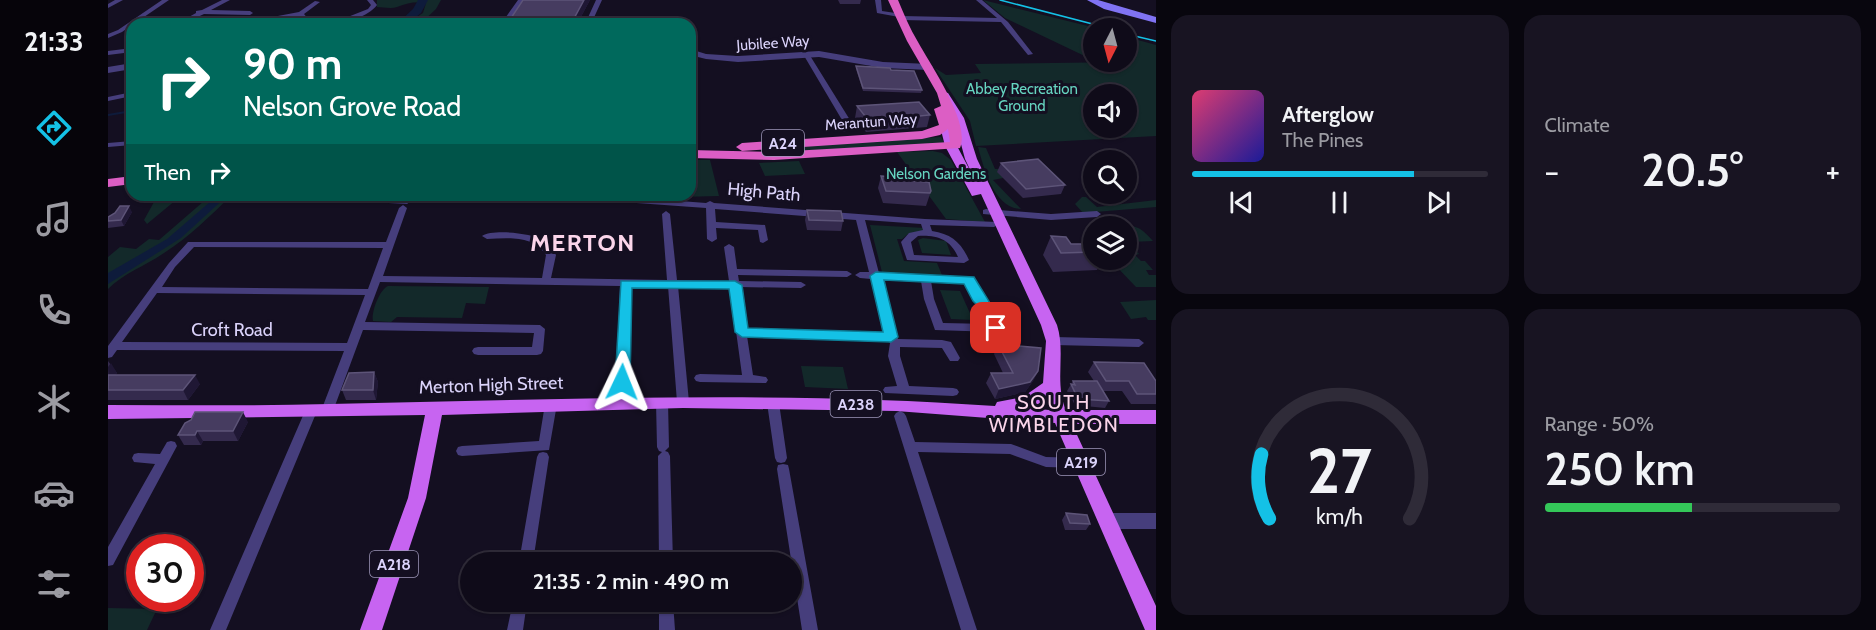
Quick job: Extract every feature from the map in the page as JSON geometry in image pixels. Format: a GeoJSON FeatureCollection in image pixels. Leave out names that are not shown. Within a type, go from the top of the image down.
{"type":"FeatureCollection","features":[{"type":"Feature","properties":{"kind":"highway"},"geometry":{"type":"LineString","coordinates":[[893,0],[912,40],[913,53],[943,93],[953,136]]}},
{"type":"Feature","properties":{"kind":"highway"},"geometry":{"type":"LineString","coordinates":[[924,67],[933,94],[953,136]]}},
{"type":"Feature","properties":{"kind":"highway","name":"Merantun Way"},"geometry":{"type":"LineString","coordinates":[[696,153],[765,144],[922,135],[936,132],[953,136]]}},
{"type":"Feature","properties":{"kind":"highway","name":"Merantun Way"},"geometry":{"type":"LineString","coordinates":[[696,154],[774,156],[935,147],[953,136]]}},
{"type":"Feature","properties":{"kind":"highway"},"geometry":{"type":"LineString","coordinates":[[108,185],[126,181]]}},
{"type":"Feature","properties":{"kind":"highway"},"geometry":{"type":"LineString","coordinates":[[108,185],[126,187]]}},
{"type":"Feature","properties":{"kind":"main road"},"geometry":{"type":"LineString","coordinates":[[1091,0],[1102,6],[1156,20]]}},
{"type":"Feature","properties":{"kind":"main road","name":"A219"},"geometry":{"type":"LineString","coordinates":[[953,136],[971,159],[992,216],[1019,265],[1054,341],[1051,396],[1156,630]]}},
{"type":"Feature","properties":{"kind":"main road","name":"Merton High Street"},"geometry":{"type":"LineString","coordinates":[[982,411],[1025,403],[1039,396],[1051,386]]}},
{"type":"Feature","properties":{"kind":"main road","name":"Merton High Street"},"geometry":{"type":"LineString","coordinates":[[108,412],[319,411],[683,402],[896,405],[1060,417]]}},
{"type":"Feature","properties":{"kind":"main road","name":"A218"},"geometry":{"type":"LineString","coordinates":[[371,630],[417,498],[435,408]]}},
{"type":"Feature","properties":{"kind":"main road","name":"A238"},"geometry":{"type":"LineString","coordinates":[[1060,417],[1156,417]]}},
{"type":"Feature","properties":{"kind":"street"},"geometry":{"type":"LineString","coordinates":[[108,6],[120,0]]}},
{"type":"Feature","properties":{"kind":"street"},"geometry":{"type":"LineString","coordinates":[[137,18],[166,0]]}},
{"type":"Feature","properties":{"kind":"street"},"geometry":{"type":"LineString","coordinates":[[189,18],[226,0]]}},
{"type":"Feature","properties":{"kind":"street"},"geometry":{"type":"LineString","coordinates":[[349,18],[370,10],[374,4],[370,0]]}},
{"type":"Feature","properties":{"kind":"street"},"geometry":{"type":"LineString","coordinates":[[508,18],[521,0]]}},
{"type":"Feature","properties":{"kind":"street"},"geometry":{"type":"LineString","coordinates":[[591,18],[599,0]]}},
{"type":"Feature","properties":{"kind":"street"},"geometry":{"type":"LineString","coordinates":[[878,0],[879,12],[901,17],[1002,20]]}},
{"type":"Feature","properties":{"kind":"street"},"geometry":{"type":"LineString","coordinates":[[979,0],[1002,20],[1030,54]]}},
{"type":"Feature","properties":{"kind":"street"},"geometry":{"type":"LineString","coordinates":[[276,18],[301,14],[315,3],[328,5]]}},
{"type":"Feature","properties":{"kind":"street"},"geometry":{"type":"LineString","coordinates":[[247,18],[258,6]]}},
{"type":"Feature","properties":{"kind":"street"},"geometry":{"type":"LineString","coordinates":[[198,12],[250,13]]}},
{"type":"Feature","properties":{"kind":"street"},"geometry":{"type":"LineString","coordinates":[[301,14],[304,18]]}},
{"type":"Feature","properties":{"kind":"street"},"geometry":{"type":"LineString","coordinates":[[108,36],[126,25]]}},
{"type":"Feature","properties":{"kind":"street"},"geometry":{"type":"LineString","coordinates":[[108,53],[126,51]]}},
{"type":"Feature","properties":{"kind":"street"},"geometry":{"type":"LineString","coordinates":[[806,54],[846,120],[842,130]]}},
{"type":"Feature","properties":{"kind":"street","name":"Jubilee Way"},"geometry":{"type":"LineString","coordinates":[[696,55],[734,60],[806,54],[835,56],[883,65],[924,67]]}},
{"type":"Feature","properties":{"kind":"street"},"geometry":{"type":"LineString","coordinates":[[108,70],[126,67]]}},
{"type":"Feature","properties":{"kind":"street"},"geometry":{"type":"LineString","coordinates":[[108,99],[126,95]]}},
{"type":"Feature","properties":{"kind":"street"},"geometry":{"type":"LineString","coordinates":[[108,145],[126,144]]}},
{"type":"Feature","properties":{"kind":"street"},"geometry":{"type":"LineString","coordinates":[[369,201],[405,204]]}},
{"type":"Feature","properties":{"kind":"street"},"geometry":{"type":"LineString","coordinates":[[218,630],[297,449],[319,411],[350,347],[389,244],[405,204],[408,201]]}},
{"type":"Feature","properties":{"kind":"street","name":"High Path"},"geometry":{"type":"LineString","coordinates":[[612,201],[665,208],[710,204],[925,222],[992,216],[1051,217],[1076,213],[1098,214]]}},
{"type":"Feature","properties":{"kind":"street"},"geometry":{"type":"LineString","coordinates":[[710,204],[712,239]]}},
{"type":"Feature","properties":{"kind":"street"},"geometry":{"type":"LineString","coordinates":[[665,208],[683,402]]}},
{"type":"Feature","properties":{"kind":"street"},"geometry":{"type":"LineString","coordinates":[[860,217],[904,389]]}},
{"type":"Feature","properties":{"kind":"street"},"geometry":{"type":"LineString","coordinates":[[925,222],[928,233]]}},
{"type":"Feature","properties":{"kind":"street"},"geometry":{"type":"LineString","coordinates":[[712,225],[762,227],[763,240]]}},
{"type":"Feature","properties":{"kind":"street"},"geometry":{"type":"LineString","coordinates":[[928,233],[953,239],[958,244],[964,260],[910,258],[906,242],[908,237],[913,234],[928,233]]}},
{"type":"Feature","properties":{"kind":"street"},"geometry":{"type":"LineString","coordinates":[[487,236],[528,238],[542,243],[551,255],[546,281]]}},
{"type":"Feature","properties":{"kind":"street"},"geometry":{"type":"LineString","coordinates":[[111,350],[154,290],[191,244],[389,244]]}},
{"type":"Feature","properties":{"kind":"street"},"geometry":{"type":"LineString","coordinates":[[729,248],[748,380]]}},
{"type":"Feature","properties":{"kind":"street"},"geometry":{"type":"LineString","coordinates":[[939,259],[946,279]]}},
{"type":"Feature","properties":{"kind":"street"},"geometry":{"type":"LineString","coordinates":[[733,272],[847,274]]}},
{"type":"Feature","properties":{"kind":"street"},"geometry":{"type":"LineString","coordinates":[[860,275],[876,276],[926,278],[969,280],[978,298],[987,307],[996,328],[939,327],[929,299],[926,278]]}},
{"type":"Feature","properties":{"kind":"street"},"geometry":{"type":"LineString","coordinates":[[376,279],[801,285]]}},
{"type":"Feature","properties":{"kind":"street"},"geometry":{"type":"LineString","coordinates":[[622,382],[626,284]]}},
{"type":"Feature","properties":{"kind":"street"},"geometry":{"type":"LineString","coordinates":[[154,290],[371,292]]}},
{"type":"Feature","properties":{"kind":"street"},"geometry":{"type":"LineString","coordinates":[[359,326],[540,329],[537,351],[478,351]]}},
{"type":"Feature","properties":{"kind":"street"},"geometry":{"type":"LineString","coordinates":[[742,332],[942,344],[947,345],[954,358]]}},
{"type":"Feature","properties":{"kind":"street"},"geometry":{"type":"LineString","coordinates":[[1054,341],[1139,343]]}},
{"type":"Feature","properties":{"kind":"street","name":"Croft Road"},"geometry":{"type":"LineString","coordinates":[[111,350],[350,347]]}},
{"type":"Feature","properties":{"kind":"street"},"geometry":{"type":"LineString","coordinates":[[700,378],[762,380]]}},
{"type":"Feature","properties":{"kind":"street"},"geometry":{"type":"LineString","coordinates":[[889,390],[953,392]]}},
{"type":"Feature","properties":{"kind":"street"},"geometry":{"type":"LineString","coordinates":[[662,402],[666,552]]}},
{"type":"Feature","properties":{"kind":"street"},"geometry":{"type":"LineString","coordinates":[[773,403],[810,630]]}},
{"type":"Feature","properties":{"kind":"street"},"geometry":{"type":"LineString","coordinates":[[528,552],[551,404]]}},
{"type":"Feature","properties":{"kind":"street"},"geometry":{"type":"LineString","coordinates":[[900,416],[969,630]]}},
{"type":"Feature","properties":{"kind":"street"},"geometry":{"type":"LineString","coordinates":[[108,560],[171,446]]}},
{"type":"Feature","properties":{"kind":"street"},"geometry":{"type":"LineString","coordinates":[[909,447],[1011,449],[1046,462],[1082,464]]}},
{"type":"Feature","properties":{"kind":"street"},"geometry":{"type":"LineString","coordinates":[[462,451],[544,452]]}},
{"type":"Feature","properties":{"kind":"street"},"geometry":{"type":"LineString","coordinates":[[138,458],[164,459]]}},
{"type":"Feature","properties":{"kind":"street"},"geometry":{"type":"LineString","coordinates":[[1107,521],[1156,521]]}},
{"type":"Feature","properties":{"kind":"street"},"geometry":{"type":"LineString","coordinates":[[515,630],[518,612]]}},
{"type":"Feature","properties":{"kind":"street"},"geometry":{"type":"LineString","coordinates":[[666,612],[667,630]]}},
{"type":"Feature","properties":{"kind":"green space"},"geometry":{"type":"Polygon","coordinates":[[[377,0],[441,0],[426,18],[415,18],[423,13],[426,3],[408,3],[395,8],[377,7],[377,0]]]}},
{"type":"Feature","properties":{"kind":"green space"},"geometry":{"type":"Polygon","coordinates":[[[983,0],[1083,25],[1083,55],[1005,18],[983,0]]]}},
{"type":"Feature","properties":{"kind":"green space","name":"Abbey Recreation Ground"},"geometry":{"type":"Polygon","coordinates":[[[1137,40],[1156,45],[1156,136],[1137,137],[1137,84],[1083,84],[1083,138],[1120,138],[976,146],[970,121],[935,68],[946,75],[981,73],[975,64],[1083,63],[1083,72],[1137,72],[1137,40]]]}},
{"type":"Feature","properties":{"kind":"green space"},"geometry":{"type":"Polygon","coordinates":[[[941,137],[945,144],[778,153],[776,146],[941,137]]]}},
{"type":"Feature","properties":{"kind":"green space"},"geometry":{"type":"Polygon","coordinates":[[[978,147],[986,148],[995,169],[1000,169],[1003,178],[993,180],[1021,209],[1012,207],[997,195],[987,176],[978,147]]]}},
{"type":"Feature","properties":{"kind":"green space","name":"Nelson Gardens"},"geometry":{"type":"Polygon","coordinates":[[[897,152],[942,153],[951,160],[985,222],[946,219],[897,152]]]}},
{"type":"Feature","properties":{"kind":"green space"},"geometry":{"type":"Polygon","coordinates":[[[696,160],[710,160],[719,196],[696,197],[696,160]]]}},
{"type":"Feature","properties":{"kind":"green space"},"geometry":{"type":"Polygon","coordinates":[[[799,161],[805,174],[765,176],[759,163],[799,161]]]}},
{"type":"Feature","properties":{"kind":"green space"},"geometry":{"type":"Polygon","coordinates":[[[1082,197],[1083,204],[1094,204],[1097,207],[1156,200],[1156,207],[1083,213],[1075,204],[1082,197]]]}},
{"type":"Feature","properties":{"kind":"green space"},"geometry":{"type":"Polygon","coordinates":[[[175,201],[147,224],[144,220],[154,202],[175,201]]]}},
{"type":"Feature","properties":{"kind":"green space"},"geometry":{"type":"Polygon","coordinates":[[[204,201],[226,201],[182,240],[157,258],[121,278],[108,289],[108,257],[120,247],[136,249],[149,239],[159,240],[204,201]]]}},
{"type":"Feature","properties":{"kind":"green space"},"geometry":{"type":"Polygon","coordinates":[[[870,225],[925,228],[926,230],[897,239],[904,261],[937,263],[942,275],[882,272],[870,225]]]}},
{"type":"Feature","properties":{"kind":"green space"},"geometry":{"type":"Polygon","coordinates":[[[1137,228],[1153,241],[1137,242],[1137,228]]]}},
{"type":"Feature","properties":{"kind":"green space"},"geometry":{"type":"Polygon","coordinates":[[[923,238],[946,241],[951,255],[922,253],[918,240],[923,238]]]}},
{"type":"Feature","properties":{"kind":"green space"},"geometry":{"type":"Polygon","coordinates":[[[1137,257],[1145,261],[1153,270],[1146,270],[1149,275],[1156,275],[1156,287],[1136,287],[1120,270],[1137,270],[1137,257]]]}},
{"type":"Feature","properties":{"kind":"green space"},"geometry":{"type":"Polygon","coordinates":[[[388,286],[489,287],[485,304],[466,303],[462,318],[397,317],[391,322],[373,321],[376,302],[388,286]]]}},
{"type":"Feature","properties":{"kind":"green space"},"geometry":{"type":"Polygon","coordinates":[[[940,290],[960,291],[973,320],[951,319],[940,290]]]}},
{"type":"Feature","properties":{"kind":"green space"},"geometry":{"type":"Polygon","coordinates":[[[1156,300],[1156,320],[1148,320],[1146,317],[1131,319],[1120,302],[1156,300]]]}},
{"type":"Feature","properties":{"kind":"green space"},"geometry":{"type":"Polygon","coordinates":[[[801,366],[843,367],[848,389],[805,387],[801,366]]]}},
{"type":"Feature","properties":{"kind":"green space"},"geometry":{"type":"Polygon","coordinates":[[[108,608],[126,608],[126,612],[156,612],[147,630],[108,630],[108,608]]]}},
{"type":"Feature","properties":{"kind":"water"},"geometry":{"type":"Polygon","coordinates":[[[211,201],[221,201],[181,238],[108,284],[108,273],[167,239],[211,201]]]}},
{"type":"Feature","properties":{"kind":"building"},"geometry":{"type":"Polygon","coordinates":[[[523,0],[584,0],[574,18],[511,18],[523,0]]]}},
{"type":"Feature","properties":{"kind":"building"},"geometry":{"type":"Polygon","coordinates":[[[856,66],[914,71],[922,90],[863,88],[856,66]]]}},
{"type":"Feature","properties":{"kind":"building"},"geometry":{"type":"Polygon","coordinates":[[[919,102],[930,115],[869,121],[857,106],[919,102]]]}},
{"type":"Feature","properties":{"kind":"building"},"geometry":{"type":"Polygon","coordinates":[[[1038,159],[1065,185],[1026,189],[1001,163],[1038,159]]]}},
{"type":"Feature","properties":{"kind":"building"},"geometry":{"type":"Polygon","coordinates":[[[881,176],[895,177],[896,180],[929,182],[931,191],[930,193],[886,191],[881,176]]]}},
{"type":"Feature","properties":{"kind":"building"},"geometry":{"type":"Polygon","coordinates":[[[120,206],[129,206],[121,220],[108,221],[108,217],[120,206]]]}},
{"type":"Feature","properties":{"kind":"building"},"geometry":{"type":"Polygon","coordinates":[[[807,210],[841,211],[843,221],[809,220],[807,210]]]}},
{"type":"Feature","properties":{"kind":"building"},"geometry":{"type":"Polygon","coordinates":[[[1051,236],[1066,237],[1071,244],[1083,244],[1083,252],[1061,253],[1051,236]]]}},
{"type":"Feature","properties":{"kind":"building"},"geometry":{"type":"Polygon","coordinates":[[[998,344],[1041,348],[1038,371],[1030,382],[999,389],[991,373],[1013,373],[998,344]]]}},
{"type":"Feature","properties":{"kind":"building"},"geometry":{"type":"Polygon","coordinates":[[[1094,362],[1144,363],[1156,381],[1156,394],[1137,394],[1129,381],[1106,381],[1094,362]]]}},
{"type":"Feature","properties":{"kind":"building"},"geometry":{"type":"Polygon","coordinates":[[[374,372],[373,390],[342,390],[349,373],[374,372]]]}},
{"type":"Feature","properties":{"kind":"building"},"geometry":{"type":"Polygon","coordinates":[[[108,375],[195,375],[183,390],[108,390],[108,375]]]}},
{"type":"Feature","properties":{"kind":"building"},"geometry":{"type":"Polygon","coordinates":[[[1073,381],[1097,381],[1109,401],[1078,399],[1071,384],[1075,385],[1073,381]]]}},
{"type":"Feature","properties":{"kind":"building"},"geometry":{"type":"Polygon","coordinates":[[[195,412],[243,412],[233,431],[197,431],[195,435],[178,435],[195,412]]]}},
{"type":"Feature","properties":{"kind":"building"},"geometry":{"type":"Polygon","coordinates":[[[1066,513],[1087,515],[1090,524],[1070,523],[1066,513]]]}},
{"type":"Feature","properties":{"kind":"waterway"},"geometry":{"type":"LineString","coordinates":[[409,18],[417,11],[423,0]]}},
{"type":"Feature","properties":{"kind":"waterway"},"geometry":{"type":"LineString","coordinates":[[108,115],[126,112]]}},
{"type":"Feature","properties":{"kind":"tram line"},"geometry":{"type":"LineString","coordinates":[[1000,0],[1083,22]]}},
{"type":"Feature","properties":{"kind":"tram line"},"geometry":{"type":"LineString","coordinates":[[1137,37],[1156,41]]}},
{"type":"Feature","properties":{"kind":"district","name":"MERTON"},"geometry":{"type":"Point","coordinates":[583,243]}},
{"type":"Feature","properties":{"kind":"district","name":"SOUTH WIMBLEDON"},"geometry":{"type":"Point","coordinates":[1054,414]}},
{"type":"Feature","properties":{"kind":"route"},"geometry":{"type":"LineString","coordinates":[[622,382],[626,284],[735,285],[742,332],[891,337],[876,276],[969,280],[978,298],[987,307],[996,328]]}}]}
